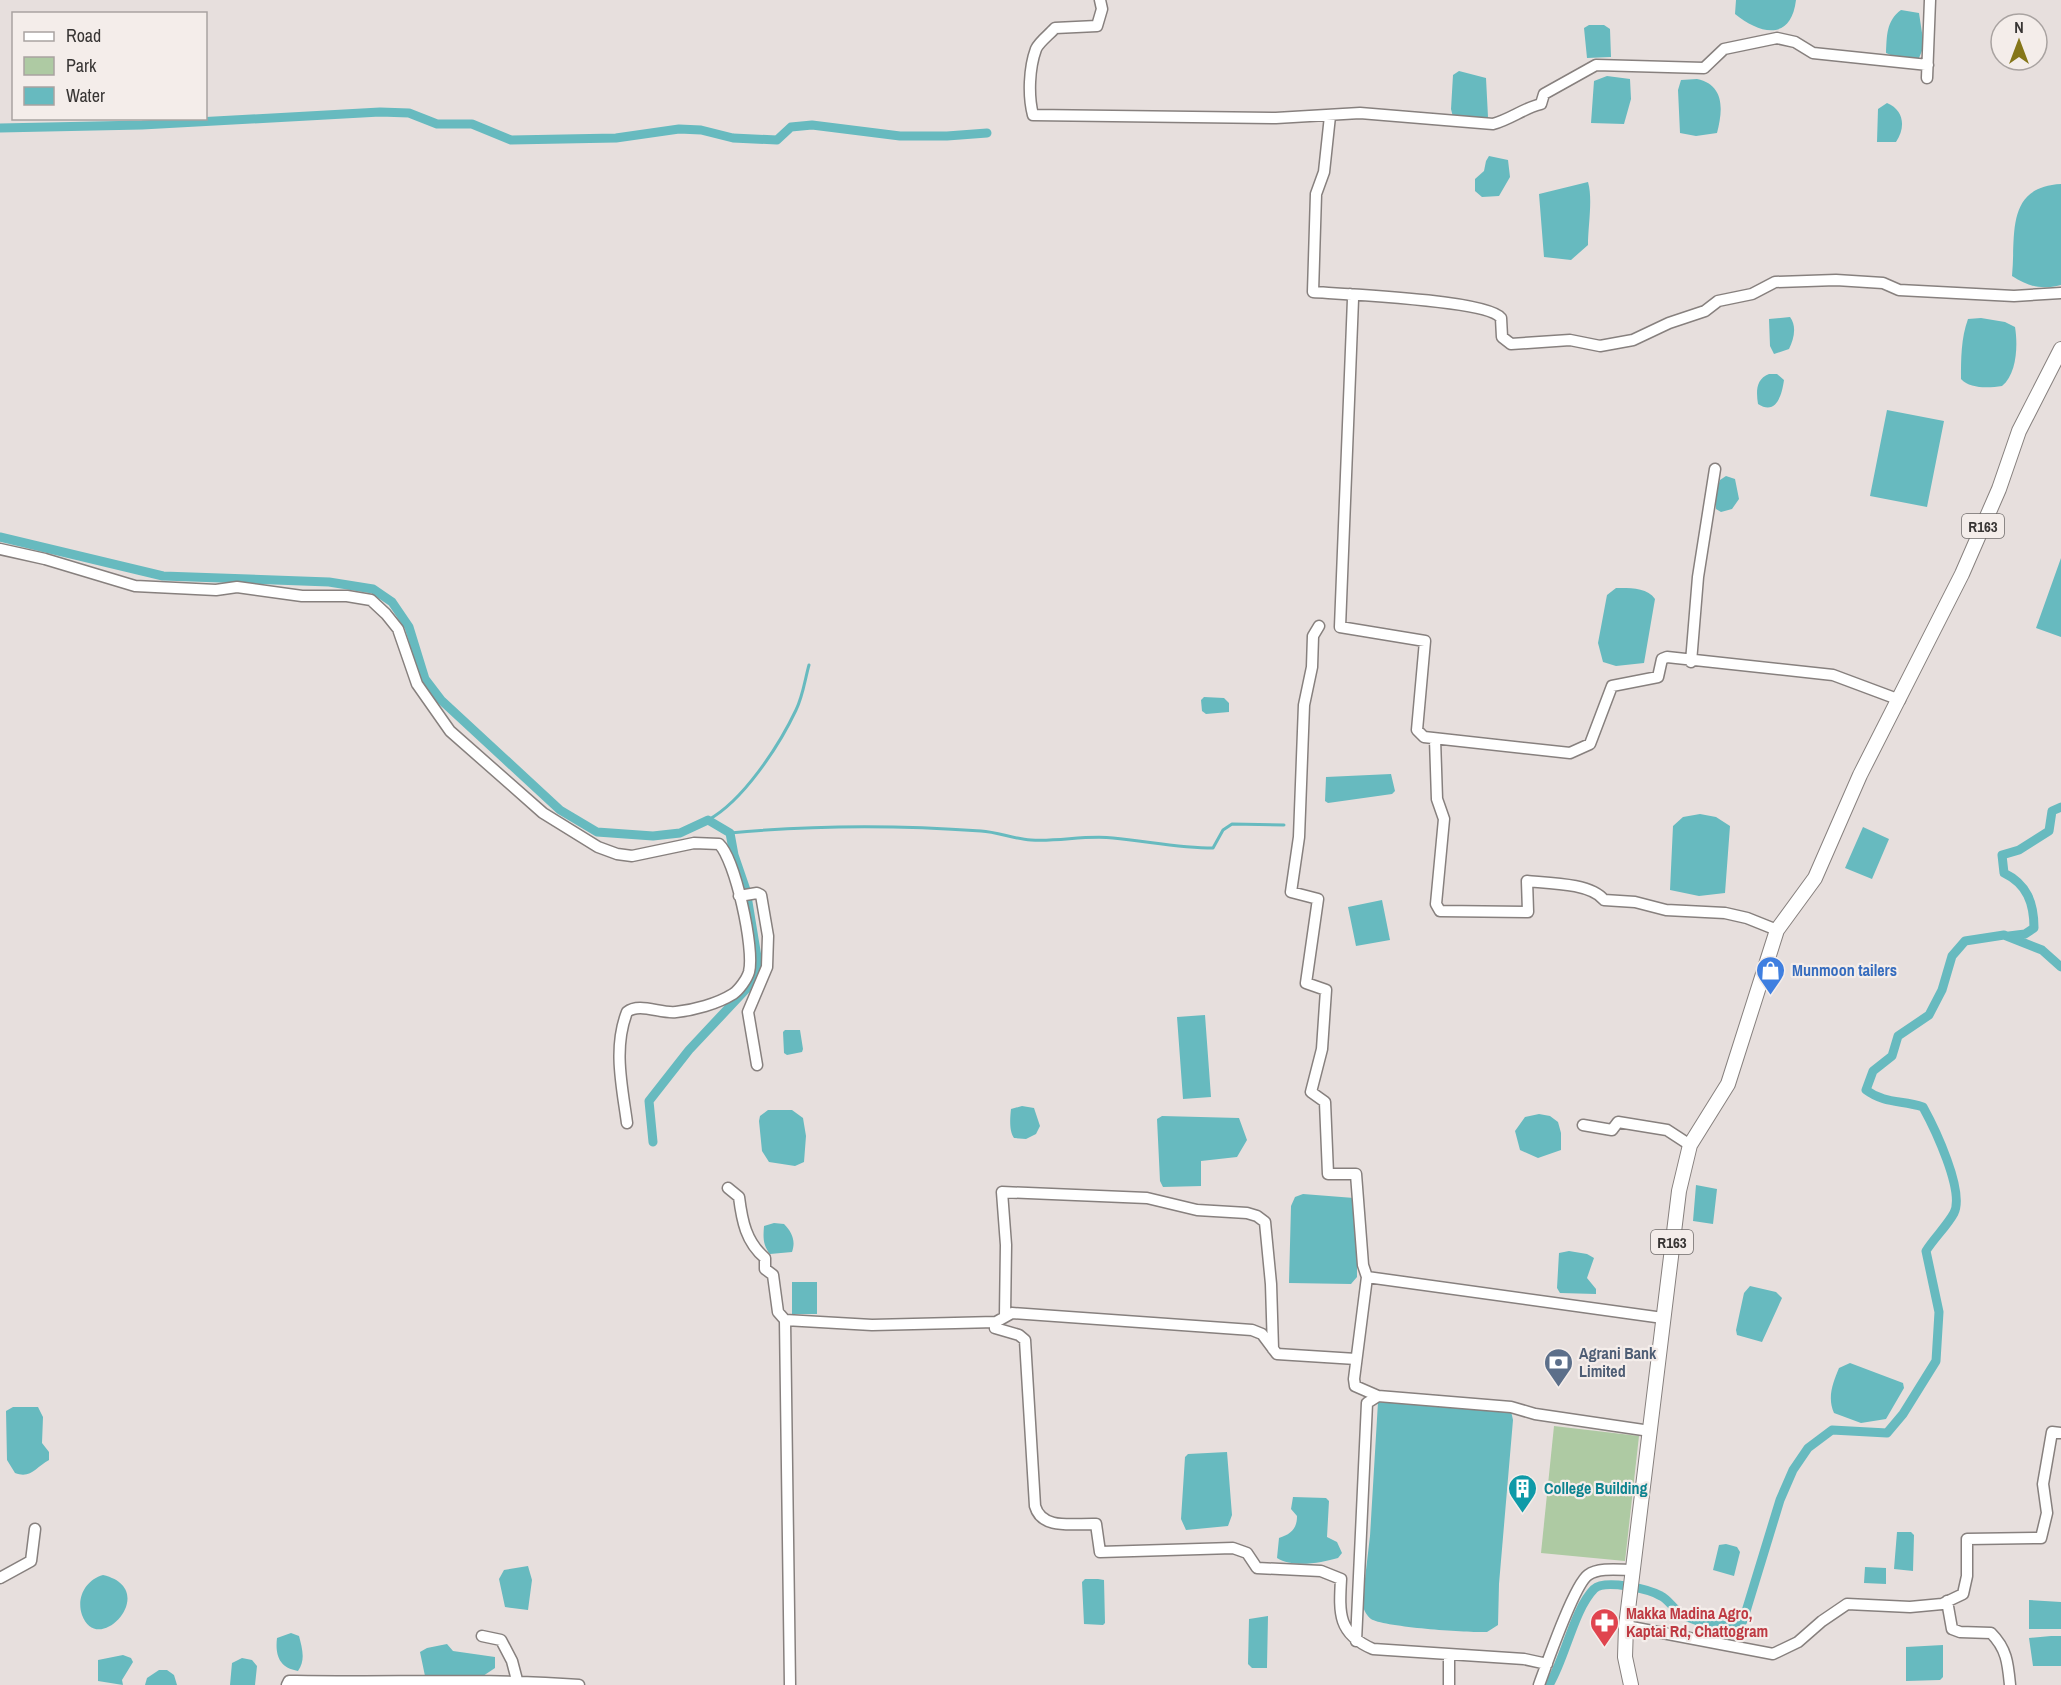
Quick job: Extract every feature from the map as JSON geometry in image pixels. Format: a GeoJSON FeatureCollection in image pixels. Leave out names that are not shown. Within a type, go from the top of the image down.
{"type":"FeatureCollection","features":[{"type":"Feature","properties":{"kind":"main road","name":"R163"},"geometry":{"type":"LineString","coordinates":[[1631,1685],[1625,1657],[1626,1626],[1679,1191],[1690,1145],[1728,1084],[1777,930],[1815,878],[1860,775],[1962,574],[1999,489],[2019,431],[2061,349]]}},
{"type":"Feature","properties":{"kind":"street"},"geometry":{"type":"LineString","coordinates":[[1100,0],[1102,9],[1097,26],[1055,28],[1037,47],[1031,71],[1030,103],[1033,115],[1330,116],[1360,113],[1493,124],[1513,118],[1527,107],[1541,104],[1544,94],[1596,65],[1704,68],[1724,49],[1777,38],[1795,42],[1813,53],[1928,65]]}},
{"type":"Feature","properties":{"kind":"street"},"geometry":{"type":"LineString","coordinates":[[1927,78],[1930,0]]}},
{"type":"Feature","properties":{"kind":"street"},"geometry":{"type":"LineString","coordinates":[[1330,116],[1324,172],[1316,194],[1312,292],[1425,300],[1491,311],[1502,318],[1502,337],[1511,344],[1570,339],[1600,346],[1633,340],[1669,323],[1706,311],[1718,301],[1752,294],[1775,282],[1836,280],[1884,283],[1899,291],[2014,296],[2061,293]]}},
{"type":"Feature","properties":{"kind":"street"},"geometry":{"type":"LineString","coordinates":[[1350,294],[1353,299],[1341,627],[1425,641],[1417,730],[1424,738],[1570,753],[1590,744],[1612,686],[1659,677],[1662,659],[1667,657],[1692,662],[1782,668],[1810,674],[1833,675],[1900,700]]}},
{"type":"Feature","properties":{"kind":"street"},"geometry":{"type":"LineString","coordinates":[[1692,662],[1698,577],[1715,469]]}},
{"type":"Feature","properties":{"kind":"street"},"geometry":{"type":"LineString","coordinates":[[0,549],[45,559],[135,586],[216,590],[245,587],[302,596],[347,596],[370,600],[398,629],[417,684],[450,731],[514,790],[574,834],[598,848],[632,856],[694,843],[719,844],[727,851],[750,952],[749,972],[735,993],[710,1004],[675,1013],[635,1007],[627,1012],[620,1029],[618,1057],[627,1124]]}},
{"type":"Feature","properties":{"kind":"street"},"geometry":{"type":"LineString","coordinates":[[1318,626],[1313,636],[1312,667],[1304,705],[1299,837],[1291,892],[1318,899],[1306,983],[1326,990],[1322,1048],[1311,1092],[1325,1102],[1328,1174],[1356,1174],[1362,1256],[1367,1276],[1356,1359],[1355,1386],[1378,1396],[1511,1407],[1535,1414],[1650,1431]]}},
{"type":"Feature","properties":{"kind":"street"},"geometry":{"type":"LineString","coordinates":[[1435,739],[1437,799],[1444,819],[1436,904],[1440,911],[1528,912],[1527,881],[1566,884],[1600,894],[1604,900],[1635,902],[1666,910],[1725,914],[1747,918],[1777,930]]}},
{"type":"Feature","properties":{"kind":"street"},"geometry":{"type":"LineString","coordinates":[[739,896],[757,893],[761,895],[768,936],[767,967],[761,986],[748,1007],[757,1065]]}},
{"type":"Feature","properties":{"kind":"street"},"geometry":{"type":"LineString","coordinates":[[1582,1125],[1612,1130],[1618,1122],[1667,1131],[1690,1145]]}},
{"type":"Feature","properties":{"kind":"street"},"geometry":{"type":"LineString","coordinates":[[728,1188],[740,1197],[741,1215],[751,1247],[765,1258],[765,1269],[773,1275],[778,1312],[785,1320],[789,1685]]}},
{"type":"Feature","properties":{"kind":"street"},"geometry":{"type":"LineString","coordinates":[[1272,1349],[1271,1284],[1265,1222],[1257,1216],[1246,1213],[1197,1210],[1147,1198],[1002,1192],[1006,1245],[1000,1319],[995,1328],[1019,1335],[1025,1340],[1035,1499],[1040,1518],[1054,1524],[1096,1524],[1100,1552],[1233,1548],[1246,1553],[1257,1568],[1310,1570],[1331,1575],[1341,1579],[1340,1608],[1344,1626],[1356,1641],[1373,1649],[1524,1659],[1547,1664]]}},
{"type":"Feature","properties":{"kind":"street"},"geometry":{"type":"LineString","coordinates":[[1367,1276],[1663,1318]]}},
{"type":"Feature","properties":{"kind":"street"},"geometry":{"type":"LineString","coordinates":[[785,1320],[872,1325],[1000,1319],[1012,1313],[1024,1313],[1095,1321],[1169,1323],[1252,1330],[1262,1334],[1277,1354],[1356,1359]]}},
{"type":"Feature","properties":{"kind":"street"},"geometry":{"type":"LineString","coordinates":[[1356,1641],[1365,1417],[1367,1403],[1378,1396]]}},
{"type":"Feature","properties":{"kind":"street"},"geometry":{"type":"LineString","coordinates":[[1626,1626],[1773,1654],[1798,1642],[1822,1620],[1847,1604],[1910,1607],[1947,1601],[1963,1594],[1967,1576],[1967,1539],[2041,1538],[2047,1514],[2043,1484],[2052,1432],[2061,1433]]}},
{"type":"Feature","properties":{"kind":"street"},"geometry":{"type":"LineString","coordinates":[[0,1578],[31,1561],[35,1529]]}},
{"type":"Feature","properties":{"kind":"street"},"geometry":{"type":"LineString","coordinates":[[1539,1685],[1577,1592],[1586,1576],[1595,1572],[1633,1572]]}},
{"type":"Feature","properties":{"kind":"street"},"geometry":{"type":"LineString","coordinates":[[1947,1601],[1952,1629],[1991,1633],[2001,1645],[2007,1655],[2010,1685]]}},
{"type":"Feature","properties":{"kind":"street"},"geometry":{"type":"LineString","coordinates":[[482,1636],[501,1640],[512,1661],[517,1680]]}},
{"type":"Feature","properties":{"kind":"street"},"geometry":{"type":"LineString","coordinates":[[1449,1655],[1449,1685]]}},
{"type":"Feature","properties":{"kind":"street"},"geometry":{"type":"LineString","coordinates":[[287,1685],[289,1681],[393,1684],[517,1680],[579,1685]]}},
{"type":"Feature","properties":{"kind":"green space"},"geometry":{"type":"Polygon","coordinates":[[[1554,1426],[1639,1436],[1625,1561],[1541,1553],[1554,1426]]]}},
{"type":"Feature","properties":{"kind":"water"},"geometry":{"type":"Polygon","coordinates":[[[1736,0],[1796,0],[1788,22],[1781,28],[1764,30],[1735,14],[1736,0]]]}},
{"type":"Feature","properties":{"kind":"water"},"geometry":{"type":"Polygon","coordinates":[[[1901,10],[1919,13],[1924,46],[1919,58],[1900,59],[1886,53],[1890,24],[1901,10]]]}},
{"type":"Feature","properties":{"kind":"water"},"geometry":{"type":"Polygon","coordinates":[[[1589,25],[1604,25],[1610,29],[1611,57],[1587,58],[1584,28],[1589,25]]]}},
{"type":"Feature","properties":{"kind":"water"},"geometry":{"type":"Polygon","coordinates":[[[1459,71],[1486,78],[1488,117],[1453,117],[1451,109],[1453,75],[1459,71]]]}},
{"type":"Feature","properties":{"kind":"water"},"geometry":{"type":"Polygon","coordinates":[[[1607,76],[1630,79],[1631,99],[1624,124],[1591,123],[1594,81],[1607,76]]]}},
{"type":"Feature","properties":{"kind":"water"},"geometry":{"type":"Polygon","coordinates":[[[1697,79],[1713,87],[1720,100],[1717,133],[1696,136],[1680,133],[1678,90],[1681,80],[1697,79]]]}},
{"type":"Feature","properties":{"kind":"water"},"geometry":{"type":"Polygon","coordinates":[[[1887,103],[1900,114],[1901,131],[1896,142],[1877,142],[1878,109],[1887,103]]]}},
{"type":"Feature","properties":{"kind":"water"},"geometry":{"type":"Polygon","coordinates":[[[1489,156],[1508,160],[1510,177],[1499,196],[1482,197],[1475,191],[1475,179],[1484,171],[1489,156]]]}},
{"type":"Feature","properties":{"kind":"water"},"geometry":{"type":"Polygon","coordinates":[[[1588,182],[1590,204],[1588,245],[1571,260],[1544,257],[1539,194],[1588,182]]]}},
{"type":"Feature","properties":{"kind":"water"},"geometry":{"type":"Polygon","coordinates":[[[2061,184],[2061,285],[2042,287],[2024,283],[2012,276],[2014,230],[2017,216],[2022,204],[2030,194],[2043,187],[2061,184]]]}},
{"type":"Feature","properties":{"kind":"water"},"geometry":{"type":"Polygon","coordinates":[[[1790,317],[1794,328],[1791,345],[1789,349],[1774,354],[1770,346],[1769,319],[1790,317]]]}},
{"type":"Feature","properties":{"kind":"water"},"geometry":{"type":"Polygon","coordinates":[[[1981,318],[2005,322],[2015,327],[2016,350],[2013,367],[2007,381],[2002,386],[1974,386],[1961,379],[1961,356],[1968,319],[1981,318]]]}},
{"type":"Feature","properties":{"kind":"water"},"geometry":{"type":"Polygon","coordinates":[[[1769,374],[1777,374],[1784,380],[1777,402],[1774,406],[1764,407],[1758,404],[1758,386],[1759,382],[1769,374]]]}},
{"type":"Feature","properties":{"kind":"water"},"geometry":{"type":"Polygon","coordinates":[[[1887,410],[1944,421],[1927,507],[1870,496],[1887,410]]]}},
{"type":"Feature","properties":{"kind":"water"},"geometry":{"type":"Polygon","coordinates":[[[1726,476],[1735,479],[1739,499],[1732,509],[1721,512],[1716,509],[1715,496],[1720,480],[1726,476]]]}},
{"type":"Feature","properties":{"kind":"water"},"geometry":{"type":"Polygon","coordinates":[[[2061,558],[2061,637],[2036,628],[2061,558]]]}},
{"type":"Feature","properties":{"kind":"water"},"geometry":{"type":"Polygon","coordinates":[[[1616,588],[1643,590],[1655,599],[1644,663],[1616,666],[1603,662],[1598,643],[1607,595],[1616,588]]]}},
{"type":"Feature","properties":{"kind":"water"},"geometry":{"type":"Polygon","coordinates":[[[1204,697],[1224,698],[1229,703],[1229,712],[1206,714],[1202,711],[1201,700],[1204,697]]]}},
{"type":"Feature","properties":{"kind":"water"},"geometry":{"type":"Polygon","coordinates":[[[1391,774],[1395,791],[1392,794],[1328,803],[1325,801],[1326,777],[1391,774]]]}},
{"type":"Feature","properties":{"kind":"water"},"geometry":{"type":"Polygon","coordinates":[[[1700,814],[1716,817],[1730,826],[1725,893],[1699,896],[1670,890],[1673,826],[1683,817],[1700,814]]]}},
{"type":"Feature","properties":{"kind":"water"},"geometry":{"type":"Polygon","coordinates":[[[1863,827],[1889,839],[1872,879],[1845,868],[1863,827]]]}},
{"type":"Feature","properties":{"kind":"water"},"geometry":{"type":"Polygon","coordinates":[[[1382,900],[1390,940],[1356,946],[1348,907],[1382,900]]]}},
{"type":"Feature","properties":{"kind":"water"},"geometry":{"type":"Polygon","coordinates":[[[1205,1015],[1211,1097],[1183,1099],[1177,1017],[1205,1015]]]}},
{"type":"Feature","properties":{"kind":"water"},"geometry":{"type":"Polygon","coordinates":[[[800,1030],[802,1052],[787,1055],[784,1053],[783,1032],[800,1030]]]}},
{"type":"Feature","properties":{"kind":"water"},"geometry":{"type":"Polygon","coordinates":[[[1022,1106],[1034,1108],[1040,1126],[1036,1134],[1026,1139],[1014,1138],[1010,1120],[1011,1109],[1022,1106]]]}},
{"type":"Feature","properties":{"kind":"water"},"geometry":{"type":"Polygon","coordinates":[[[768,1110],[792,1110],[803,1118],[806,1136],[804,1162],[795,1166],[769,1162],[762,1151],[759,1121],[760,1116],[768,1110]]]}},
{"type":"Feature","properties":{"kind":"water"},"geometry":{"type":"Polygon","coordinates":[[[1539,1114],[1550,1116],[1558,1122],[1561,1133],[1561,1150],[1538,1158],[1520,1150],[1515,1131],[1525,1117],[1539,1114]]]}},
{"type":"Feature","properties":{"kind":"water"},"geometry":{"type":"Polygon","coordinates":[[[1162,1116],[1239,1118],[1247,1140],[1237,1157],[1201,1161],[1201,1186],[1163,1187],[1160,1181],[1157,1119],[1162,1116]]]}},
{"type":"Feature","properties":{"kind":"water"},"geometry":{"type":"Polygon","coordinates":[[[1696,1185],[1717,1189],[1713,1224],[1693,1221],[1696,1185]]]}},
{"type":"Feature","properties":{"kind":"water"},"geometry":{"type":"Polygon","coordinates":[[[1303,1194],[1354,1198],[1357,1201],[1357,1277],[1351,1284],[1289,1283],[1291,1206],[1295,1197],[1303,1194]]]}},
{"type":"Feature","properties":{"kind":"water"},"geometry":{"type":"Polygon","coordinates":[[[774,1223],[784,1224],[789,1230],[793,1240],[792,1252],[770,1254],[766,1248],[764,1226],[774,1223]]]}},
{"type":"Feature","properties":{"kind":"water"},"geometry":{"type":"Polygon","coordinates":[[[1569,1251],[1587,1254],[1594,1258],[1587,1278],[1596,1289],[1596,1294],[1560,1293],[1557,1288],[1559,1253],[1569,1251]]]}},
{"type":"Feature","properties":{"kind":"water"},"geometry":{"type":"Polygon","coordinates":[[[792,1282],[817,1282],[817,1314],[792,1314],[792,1282]]]}},
{"type":"Feature","properties":{"kind":"water"},"geometry":{"type":"Polygon","coordinates":[[[1750,1286],[1776,1292],[1782,1298],[1762,1342],[1737,1335],[1736,1330],[1744,1293],[1750,1286]]]}},
{"type":"Feature","properties":{"kind":"water"},"geometry":{"type":"Polygon","coordinates":[[[1850,1363],[1903,1383],[1904,1388],[1886,1419],[1861,1423],[1834,1413],[1831,1401],[1833,1385],[1839,1368],[1850,1363]]]}},
{"type":"Feature","properties":{"kind":"water"},"geometry":{"type":"Polygon","coordinates":[[[1378,1402],[1511,1411],[1513,1420],[1499,1584],[1498,1625],[1487,1632],[1392,1625],[1371,1619],[1364,1610],[1362,1604],[1370,1536],[1378,1402]]]}},
{"type":"Feature","properties":{"kind":"water"},"geometry":{"type":"Polygon","coordinates":[[[13,1407],[38,1407],[43,1417],[42,1443],[49,1452],[49,1460],[25,1474],[15,1473],[7,1460],[6,1411],[13,1407]]]}},
{"type":"Feature","properties":{"kind":"water"},"geometry":{"type":"Polygon","coordinates":[[[1227,1452],[1232,1515],[1228,1526],[1186,1530],[1181,1519],[1185,1457],[1188,1454],[1227,1452]]]}},
{"type":"Feature","properties":{"kind":"water"},"geometry":{"type":"Polygon","coordinates":[[[1293,1497],[1326,1498],[1329,1501],[1327,1537],[1337,1542],[1342,1553],[1338,1558],[1299,1564],[1277,1558],[1279,1538],[1290,1533],[1296,1524],[1297,1516],[1291,1509],[1293,1497]]]}},
{"type":"Feature","properties":{"kind":"water"},"geometry":{"type":"Polygon","coordinates":[[[1897,1532],[1911,1532],[1914,1535],[1913,1571],[1894,1569],[1897,1532]]]}},
{"type":"Feature","properties":{"kind":"water"},"geometry":{"type":"Polygon","coordinates":[[[1719,1545],[1737,1547],[1740,1552],[1734,1576],[1713,1570],[1719,1545]]]}},
{"type":"Feature","properties":{"kind":"water"},"geometry":{"type":"Polygon","coordinates":[[[528,1566],[532,1580],[528,1610],[505,1607],[499,1579],[504,1570],[528,1566]]]}},
{"type":"Feature","properties":{"kind":"water"},"geometry":{"type":"Polygon","coordinates":[[[1865,1567],[1886,1568],[1886,1584],[1864,1583],[1865,1567]]]}},
{"type":"Feature","properties":{"kind":"water"},"geometry":{"type":"Polygon","coordinates":[[[103,1575],[120,1583],[127,1593],[127,1605],[121,1617],[111,1625],[100,1629],[90,1626],[82,1615],[80,1602],[87,1585],[103,1575]]]}},
{"type":"Feature","properties":{"kind":"water"},"geometry":{"type":"Polygon","coordinates":[[[1085,1579],[1104,1580],[1105,1623],[1103,1625],[1084,1624],[1082,1582],[1085,1579]]]}},
{"type":"Feature","properties":{"kind":"water"},"geometry":{"type":"Polygon","coordinates":[[[2029,1600],[2061,1602],[2061,1629],[2029,1629],[2029,1600]]]}},
{"type":"Feature","properties":{"kind":"water"},"geometry":{"type":"Polygon","coordinates":[[[1268,1616],[1267,1668],[1252,1668],[1248,1664],[1249,1619],[1268,1616]]]}},
{"type":"Feature","properties":{"kind":"water"},"geometry":{"type":"Polygon","coordinates":[[[291,1633],[299,1636],[302,1649],[303,1658],[298,1671],[282,1664],[277,1650],[277,1638],[291,1633]]]}},
{"type":"Feature","properties":{"kind":"water"},"geometry":{"type":"Polygon","coordinates":[[[2061,1636],[2061,1666],[2033,1666],[2029,1638],[2061,1636]]]}},
{"type":"Feature","properties":{"kind":"water"},"geometry":{"type":"Polygon","coordinates":[[[447,1644],[453,1651],[495,1657],[495,1668],[483,1676],[430,1680],[425,1676],[420,1652],[427,1648],[447,1644]]]}},
{"type":"Feature","properties":{"kind":"water"},"geometry":{"type":"Polygon","coordinates":[[[1943,1645],[1943,1677],[1940,1680],[1906,1681],[1906,1647],[1943,1645]]]}},
{"type":"Feature","properties":{"kind":"water"},"geometry":{"type":"Polygon","coordinates":[[[123,1655],[131,1658],[133,1662],[122,1680],[123,1685],[98,1681],[98,1660],[123,1655]]]}},
{"type":"Feature","properties":{"kind":"water"},"geometry":{"type":"Polygon","coordinates":[[[242,1658],[252,1660],[257,1666],[255,1685],[230,1685],[232,1663],[242,1658]]]}},
{"type":"Feature","properties":{"kind":"water"},"geometry":{"type":"Polygon","coordinates":[[[159,1670],[167,1670],[174,1675],[177,1685],[145,1685],[147,1678],[159,1670]]]}},
{"type":"Feature","properties":{"kind":"waterway"},"geometry":{"type":"LineString","coordinates":[[0,128],[142,125],[380,112],[409,113],[437,124],[472,124],[511,140],[616,138],[679,129],[701,130],[733,138],[777,140],[791,127],[812,125],[900,136],[987,133]]}},
{"type":"Feature","properties":{"kind":"waterway"},"geometry":{"type":"LineString","coordinates":[[0,537],[163,576],[329,582],[373,589],[392,602],[409,627],[425,679],[441,700],[560,810],[597,832],[653,836],[680,833],[708,820],[730,833],[734,855],[746,890],[758,963],[750,985],[689,1050],[649,1101],[653,1142]]}},
{"type":"Feature","properties":{"kind":"waterway"},"geometry":{"type":"LineString","coordinates":[[708,820],[734,800],[770,756],[798,705],[809,665]]}},
{"type":"Feature","properties":{"kind":"waterway"},"geometry":{"type":"LineString","coordinates":[[2009,936],[2025,934],[2034,928],[2034,919],[2028,895],[2012,877],[2004,873],[2002,855],[2019,850],[2049,831],[2052,811],[2061,807]]}},
{"type":"Feature","properties":{"kind":"waterway"},"geometry":{"type":"LineString","coordinates":[[730,833],[824,827],[918,828],[987,832],[1031,840],[1103,837],[1213,848],[1223,830],[1232,824],[1284,825]]}},
{"type":"Feature","properties":{"kind":"waterway"},"geometry":{"type":"LineString","coordinates":[[1549,1685],[1581,1609],[1594,1589],[1600,1586],[1627,1586],[1655,1593],[1682,1614],[1704,1623],[1729,1625],[1743,1621],[1780,1500],[1793,1470],[1808,1448],[1832,1430],[1887,1433],[1903,1414],[1936,1361],[1939,1312],[1926,1251],[1954,1213],[1955,1190],[1947,1159],[1923,1107],[1880,1098],[1866,1090],[1873,1071],[1892,1056],[1898,1036],[1929,1015],[1942,990],[1952,956],[1965,941],[2004,935],[2042,950],[2061,967]]}},
{"type":"Feature","properties":{"kind":"place","name":"Munmoon tailers"},"geometry":{"type":"Point","coordinates":[1771,996]}},
{"type":"Feature","properties":{"kind":"place","name":"Agrani Bank Limited"},"geometry":{"type":"Point","coordinates":[1558,1388]}},
{"type":"Feature","properties":{"kind":"place","name":"College Building"},"geometry":{"type":"Point","coordinates":[1523,1514]}},
{"type":"Feature","properties":{"kind":"place","name":"Makka Madina Agro, Kaptai Rd, Chattogram"},"geometry":{"type":"Point","coordinates":[1605,1648]}}]}
